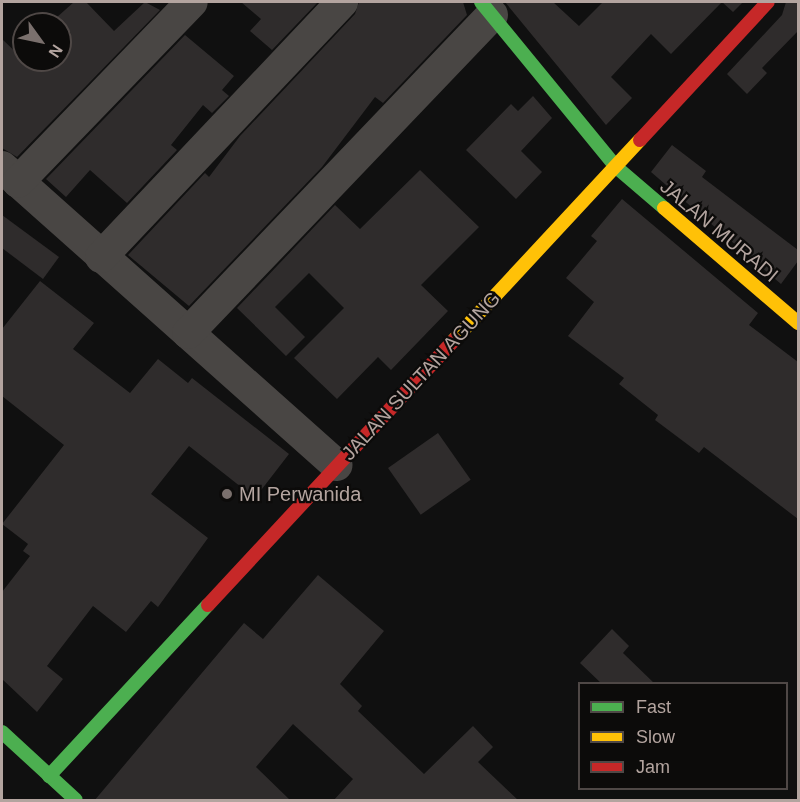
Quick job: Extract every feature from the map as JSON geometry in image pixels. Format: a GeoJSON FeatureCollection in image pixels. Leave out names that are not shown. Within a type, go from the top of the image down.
{"type":"FeatureCollection","features":[{"type":"Feature","properties":{"kind":"main road","name":"JALAN SULTAN AGUNG"},"geometry":{"type":"LineString","coordinates":[[61,792],[337,465],[768,2]]}},
{"type":"Feature","properties":{"kind":"main road","name":"JALAN MURADI"},"geometry":{"type":"LineString","coordinates":[[487,8],[615,166],[798,323]]}},
{"type":"Feature","properties":{"kind":"main road"},"geometry":{"type":"LineString","coordinates":[[2,732],[61,792]]}},
{"type":"Feature","properties":{"kind":"street"},"geometry":{"type":"LineString","coordinates":[[192,2],[10,174],[337,465]]}},
{"type":"Feature","properties":{"kind":"street"},"geometry":{"type":"LineString","coordinates":[[101,257],[342,2]]}},
{"type":"Feature","properties":{"kind":"street"},"geometry":{"type":"LineString","coordinates":[[188,333],[487,8]]}},
{"type":"Feature","properties":{"kind":"building"},"geometry":{"type":"Polygon","coordinates":[[[74,2],[86,2],[114,31],[145,2],[160,10],[17,157],[2,148],[2,39],[12,49],[12,72],[72,72],[72,12],[63,12],[74,2]]]}},
{"type":"Feature","properties":{"kind":"building"},"geometry":{"type":"Polygon","coordinates":[[[241,2],[318,2],[272,50],[250,31],[261,19],[241,2]]]}},
{"type":"Feature","properties":{"kind":"building"},"geometry":{"type":"Polygon","coordinates":[[[359,2],[463,2],[467,15],[383,103],[375,97],[322,167],[189,306],[128,255],[205,173],[209,177],[240,136],[355,14],[359,2]]]}},
{"type":"Feature","properties":{"kind":"building"},"geometry":{"type":"Polygon","coordinates":[[[505,2],[553,2],[579,26],[603,2],[722,2],[671,54],[651,34],[611,77],[632,98],[606,125],[505,2]]]}},
{"type":"Feature","properties":{"kind":"building"},"geometry":{"type":"Polygon","coordinates":[[[722,2],[743,2],[733,12],[722,2]]]}},
{"type":"Feature","properties":{"kind":"building"},"geometry":{"type":"Polygon","coordinates":[[[786,2],[798,2],[798,31],[762,68],[767,73],[747,94],[727,74],[782,15],[786,2]]]}},
{"type":"Feature","properties":{"kind":"building"},"geometry":{"type":"Polygon","coordinates":[[[185,35],[234,76],[222,90],[229,96],[212,113],[203,105],[171,145],[177,150],[127,203],[90,170],[66,197],[46,179],[185,35]]]}},
{"type":"Feature","properties":{"kind":"building"},"geometry":{"type":"Polygon","coordinates":[[[533,96],[552,118],[521,151],[542,172],[516,199],[466,150],[511,104],[518,111],[533,96]]]}},
{"type":"Feature","properties":{"kind":"building"},"geometry":{"type":"Polygon","coordinates":[[[672,145],[706,171],[702,177],[798,250],[798,261],[781,284],[651,172],[672,145]]]}},
{"type":"Feature","properties":{"kind":"building"},"geometry":{"type":"Polygon","coordinates":[[[420,170],[479,227],[421,285],[448,311],[391,370],[378,357],[337,399],[294,358],[344,308],[309,273],[275,307],[305,337],[286,356],[237,308],[335,205],[360,229],[420,170]]]}},
{"type":"Feature","properties":{"kind":"building"},"geometry":{"type":"Polygon","coordinates":[[[622,199],[758,313],[749,325],[798,362],[798,519],[704,447],[699,453],[655,420],[658,415],[619,384],[624,378],[568,336],[594,302],[566,278],[597,241],[591,236],[622,199]]]}},
{"type":"Feature","properties":{"kind":"building"},"geometry":{"type":"Polygon","coordinates":[[[2,215],[59,257],[43,279],[2,248],[2,215]]]}},
{"type":"Feature","properties":{"kind":"building"},"geometry":{"type":"Polygon","coordinates":[[[40,281],[94,323],[73,349],[130,393],[158,359],[188,383],[192,378],[289,454],[255,498],[189,446],[151,494],[208,538],[158,607],[151,601],[126,632],[93,606],[47,666],[63,679],[37,712],[2,679],[2,592],[30,556],[23,551],[28,544],[2,524],[64,445],[2,396],[2,329],[40,281]]]}},
{"type":"Feature","properties":{"kind":"building"},"geometry":{"type":"Polygon","coordinates":[[[438,433],[471,480],[421,515],[388,468],[438,433]]]}},
{"type":"Feature","properties":{"kind":"building"},"geometry":{"type":"Polygon","coordinates":[[[318,575],[384,631],[340,684],[362,706],[358,711],[424,774],[473,726],[493,747],[478,762],[519,801],[333,801],[353,779],[293,724],[256,767],[291,801],[94,801],[244,623],[263,639],[318,575]]]}},
{"type":"Feature","properties":{"kind":"building"},"geometry":{"type":"Polygon","coordinates":[[[612,629],[629,646],[623,653],[653,682],[600,682],[580,663],[612,629]]]}},
{"type":"Feature","properties":{"kind":"traffic: fast"},"geometry":{"type":"LineString","coordinates":[[481,2],[615,166],[664,208]]}},
{"type":"Feature","properties":{"kind":"traffic: fast"},"geometry":{"type":"LineString","coordinates":[[49,776],[208,605]]}},
{"type":"Feature","properties":{"kind":"traffic: fast"},"geometry":{"type":"LineString","coordinates":[[2,732],[76,800]]}},
{"type":"Feature","properties":{"kind":"traffic: slow"},"geometry":{"type":"LineString","coordinates":[[454,340],[640,140]]}},
{"type":"Feature","properties":{"kind":"traffic: slow"},"geometry":{"type":"LineString","coordinates":[[664,208],[798,323]]}},
{"type":"Feature","properties":{"kind":"traffic: jam"},"geometry":{"type":"LineString","coordinates":[[640,140],[768,2]]}},
{"type":"Feature","properties":{"kind":"traffic: jam"},"geometry":{"type":"LineString","coordinates":[[208,605],[454,340]]}},
{"type":"Feature","properties":{"kind":"place","name":"MI Perwanida"},"geometry":{"type":"Point","coordinates":[227,494]}}]}
